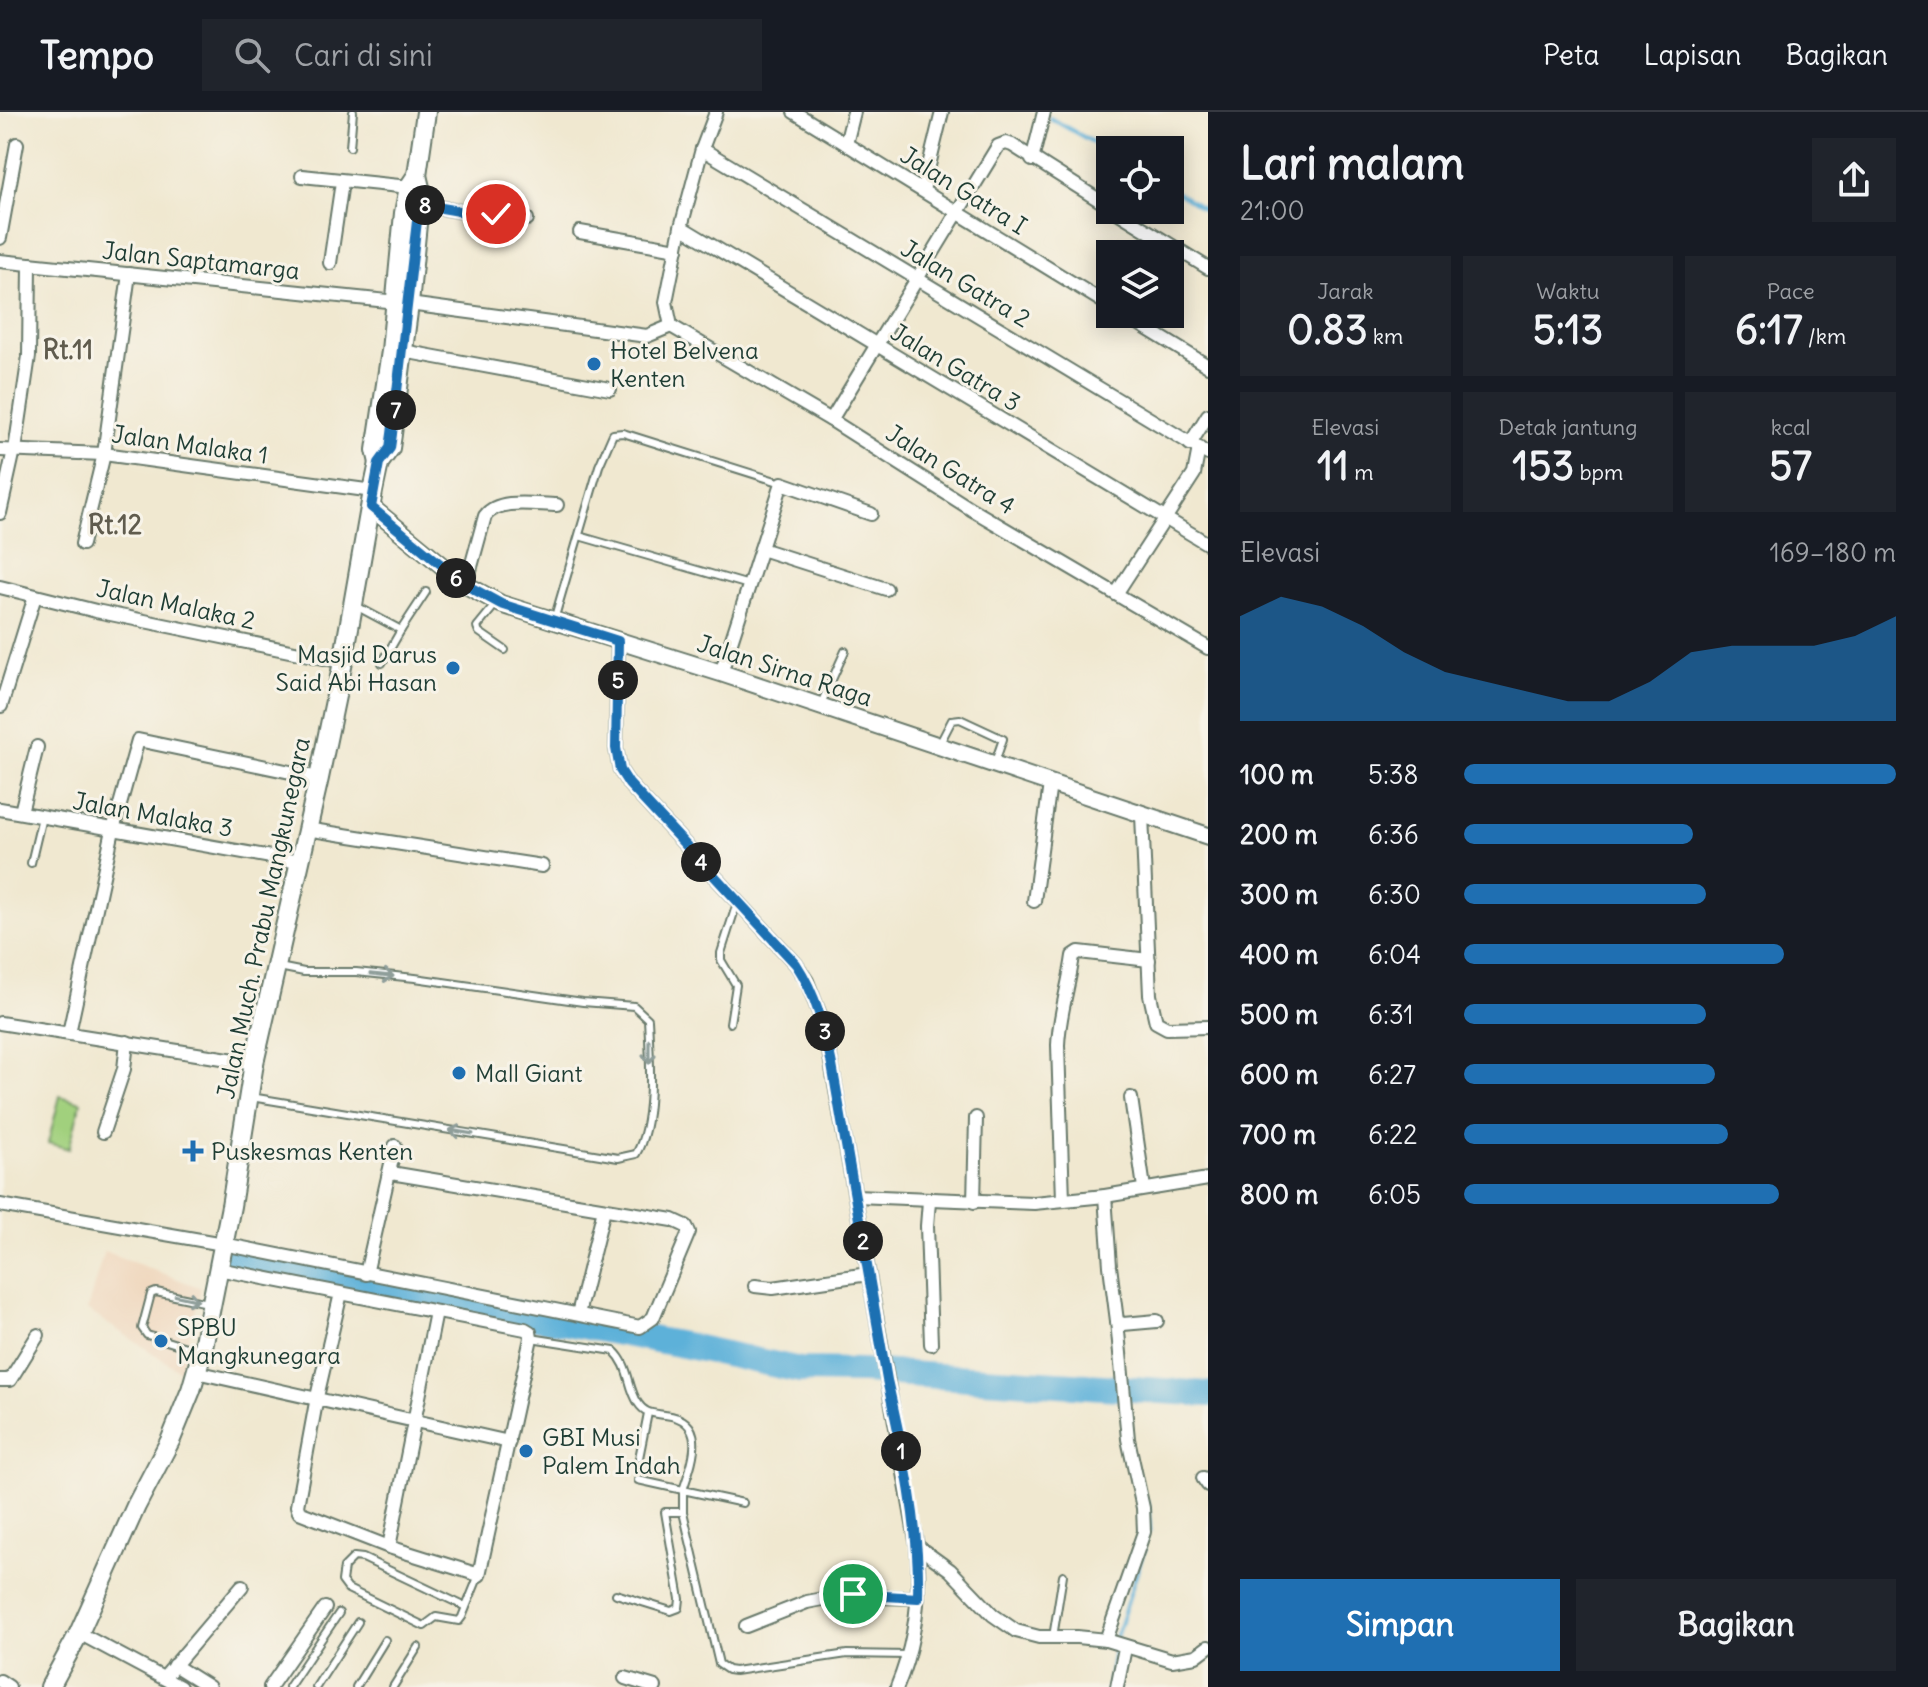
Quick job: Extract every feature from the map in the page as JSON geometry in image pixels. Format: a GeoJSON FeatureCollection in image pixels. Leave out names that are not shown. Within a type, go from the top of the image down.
{"type":"FeatureCollection","features":[{"type":"Feature","properties":{"kind":"main road","name":"Jalan Much. Prabu Mangkunegara"},"geometry":{"type":"LineString","coordinates":[[379,463],[390,448],[403,351],[403,303],[413,181],[426,112]]}},
{"type":"Feature","properties":{"kind":"main road","name":"Jalan Much. Prabu Mangkunegara"},"geometry":{"type":"LineString","coordinates":[[50,1687],[171,1439],[202,1352],[254,1063],[319,778],[379,463],[377,439],[419,204],[420,188],[413,181]]}},
{"type":"Feature","properties":{"kind":"street"},"geometry":{"type":"LineString","coordinates":[[403,303],[647,336],[669,322],[666,302],[681,227],[702,149],[716,112]]}},
{"type":"Feature","properties":{"kind":"street","name":"Jalan Gatra I"},"geometry":{"type":"LineString","coordinates":[[794,112],[1096,297]]}},
{"type":"Feature","properties":{"kind":"street"},"geometry":{"type":"LineString","coordinates":[[846,144],[854,112]]}},
{"type":"Feature","properties":{"kind":"street"},"geometry":{"type":"LineString","coordinates":[[923,190],[942,112]]}},
{"type":"Feature","properties":{"kind":"street"},"geometry":{"type":"LineString","coordinates":[[1032,160],[1044,112]]}},
{"type":"Feature","properties":{"kind":"street"},"geometry":{"type":"LineString","coordinates":[[831,420],[1001,143],[1012,145],[1096,199]]}},
{"type":"Feature","properties":{"kind":"street"},"geometry":{"type":"LineString","coordinates":[[0,238],[17,144]]}},
{"type":"Feature","properties":{"kind":"street","name":"Jalan Gatra 2"},"geometry":{"type":"LineString","coordinates":[[702,149],[1199,449]]}},
{"type":"Feature","properties":{"kind":"street"},"geometry":{"type":"LineString","coordinates":[[302,176],[342,182],[413,181]]}},
{"type":"Feature","properties":{"kind":"street"},"geometry":{"type":"LineString","coordinates":[[330,263],[342,182]]}},
{"type":"Feature","properties":{"kind":"street"},"geometry":{"type":"LineString","coordinates":[[419,204],[527,219]]}},
{"type":"Feature","properties":{"kind":"street"},"geometry":{"type":"LineString","coordinates":[[1136,224],[1208,268]]}},
{"type":"Feature","properties":{"kind":"street","name":"Jalan Gatra 3"},"geometry":{"type":"LineString","coordinates":[[681,227],[1208,544]]}},
{"type":"Feature","properties":{"kind":"street"},"geometry":{"type":"LineString","coordinates":[[580,232],[677,249]]}},
{"type":"Feature","properties":{"kind":"street","name":"Jalan Saptamarga"},"geometry":{"type":"LineString","coordinates":[[0,261],[403,303]]}},
{"type":"Feature","properties":{"kind":"street"},"geometry":{"type":"LineString","coordinates":[[0,513],[15,450],[29,356],[30,264]]}},
{"type":"Feature","properties":{"kind":"street"},"geometry":{"type":"LineString","coordinates":[[82,544],[104,454],[129,274]]}},
{"type":"Feature","properties":{"kind":"street","name":"Jalan Gatra 4"},"geometry":{"type":"LineString","coordinates":[[669,322],[971,509],[1208,648]]}},
{"type":"Feature","properties":{"kind":"street"},"geometry":{"type":"LineString","coordinates":[[1146,328],[1208,366]]}},
{"type":"Feature","properties":{"kind":"street"},"geometry":{"type":"LineString","coordinates":[[403,351],[610,389]]}},
{"type":"Feature","properties":{"kind":"street"},"geometry":{"type":"LineString","coordinates":[[1116,594],[1194,474],[1208,415]]}},
{"type":"Feature","properties":{"kind":"street","name":"Jalan Malaka 1"},"geometry":{"type":"LineString","coordinates":[[0,450],[104,454],[372,499]]}},
{"type":"Feature","properties":{"kind":"street"},"geometry":{"type":"LineString","coordinates":[[721,673],[782,483],[871,514]]}},
{"type":"Feature","properties":{"kind":"street","name":"Jalan Sirna Raga"},"geometry":{"type":"LineString","coordinates":[[372,499],[466,585],[497,602],[721,673],[1208,836]]}},
{"type":"Feature","properties":{"kind":"street"},"geometry":{"type":"LineString","coordinates":[[466,585],[485,516],[490,510],[509,505],[557,505]]}},
{"type":"Feature","properties":{"kind":"street"},"geometry":{"type":"LineString","coordinates":[[761,549],[886,589]]}},
{"type":"Feature","properties":{"kind":"street","name":"Jalan Malaka 2"},"geometry":{"type":"LineString","coordinates":[[0,587],[343,662]]}},
{"type":"Feature","properties":{"kind":"street"},"geometry":{"type":"LineString","coordinates":[[1,706],[35,596]]}},
{"type":"Feature","properties":{"kind":"street"},"geometry":{"type":"LineString","coordinates":[[618,641],[616,748],[620,770],[629,784],[796,964],[807,981],[825,1028],[917,1546],[918,1598],[909,1655],[897,1687]]}},
{"type":"Feature","properties":{"kind":"street"},"geometry":{"type":"LineString","coordinates":[[69,1033],[113,830],[138,740],[319,778]]}},
{"type":"Feature","properties":{"kind":"street"},"geometry":{"type":"LineString","coordinates":[[21,812],[37,747]]}},
{"type":"Feature","properties":{"kind":"street"},"geometry":{"type":"LineString","coordinates":[[1034,901],[1050,784]]}},
{"type":"Feature","properties":{"kind":"street","name":"Jalan Malaka 3"},"geometry":{"type":"LineString","coordinates":[[0,809],[299,862]]}},
{"type":"Feature","properties":{"kind":"street"},"geometry":{"type":"LineString","coordinates":[[1142,815],[1150,995],[1156,1022],[1167,1028],[1208,1027]]}},
{"type":"Feature","properties":{"kind":"street"},"geometry":{"type":"LineString","coordinates":[[306,829],[542,866]]}},
{"type":"Feature","properties":{"kind":"street"},"geometry":{"type":"LineString","coordinates":[[1063,1200],[1058,1045],[1073,956],[1079,952],[1149,960]]}},
{"type":"Feature","properties":{"kind":"street"},"geometry":{"type":"LineString","coordinates":[[0,1023],[254,1063]]}},
{"type":"Feature","properties":{"kind":"street"},"geometry":{"type":"LineString","coordinates":[[103,1132],[124,1069],[127,1042]]}},
{"type":"Feature","properties":{"kind":"street"},"geometry":{"type":"LineString","coordinates":[[1131,1098],[1144,1188]]}},
{"type":"Feature","properties":{"kind":"street"},"geometry":{"type":"LineString","coordinates":[[974,1202],[976,1118]]}},
{"type":"Feature","properties":{"kind":"street"},"geometry":{"type":"LineString","coordinates":[[366,1274],[395,1146]]}},
{"type":"Feature","properties":{"kind":"street"},"geometry":{"type":"LineString","coordinates":[[0,1205],[223,1244],[632,1326],[645,1325],[653,1318],[689,1232],[686,1226],[673,1220],[391,1173]]}},
{"type":"Feature","properties":{"kind":"street"},"geometry":{"type":"LineString","coordinates":[[855,1196],[974,1202],[1063,1200],[1208,1179]]}},
{"type":"Feature","properties":{"kind":"street"},"geometry":{"type":"LineString","coordinates":[[1105,1196],[1123,1396],[1131,1459],[1143,1508],[1144,1532],[1115,1644],[1117,1687]]}},
{"type":"Feature","properties":{"kind":"street"},"geometry":{"type":"LineString","coordinates":[[929,1201],[931,1344]]}},
{"type":"Feature","properties":{"kind":"street"},"geometry":{"type":"LineString","coordinates":[[578,1314],[604,1209]]}},
{"type":"Feature","properties":{"kind":"street"},"geometry":{"type":"LineString","coordinates":[[218,1269],[341,1293],[436,1312],[525,1329],[530,1332],[479,1575],[389,1547],[299,1512],[297,1506],[317,1397],[341,1293]]}},
{"type":"Feature","properties":{"kind":"street"},"geometry":{"type":"LineString","coordinates":[[755,1286],[773,1288],[868,1274]]}},
{"type":"Feature","properties":{"kind":"street"},"geometry":{"type":"LineString","coordinates":[[389,1547],[436,1312]]}},
{"type":"Feature","properties":{"kind":"street"},"geometry":{"type":"LineString","coordinates":[[1117,1321],[1123,1324],[1157,1321]]}},
{"type":"Feature","properties":{"kind":"street"},"geometry":{"type":"LineString","coordinates":[[0,1380],[10,1380],[38,1335]]}},
{"type":"Feature","properties":{"kind":"street"},"geometry":{"type":"LineString","coordinates":[[196,1372],[509,1442]]}},
{"type":"Feature","properties":{"kind":"street"},"geometry":{"type":"LineString","coordinates":[[917,1546],[950,1570],[993,1615],[1009,1627],[1031,1635],[1115,1644],[1177,1660],[1196,1656],[1208,1647]]}},
{"type":"Feature","properties":{"kind":"street"},"geometry":{"type":"LineString","coordinates":[[164,1678],[242,1586]]}},
{"type":"Feature","properties":{"kind":"street"},"geometry":{"type":"LineString","coordinates":[[746,1626],[807,1602],[838,1596],[918,1598]]}},
{"type":"Feature","properties":{"kind":"street"},"geometry":{"type":"LineString","coordinates":[[270,1687],[325,1608]]}},
{"type":"Feature","properties":{"kind":"street"},"geometry":{"type":"LineString","coordinates":[[79,1633],[180,1687]]}},
{"type":"Feature","properties":{"kind":"street"},"geometry":{"type":"LineString","coordinates":[[174,1665],[209,1687]]}},
{"type":"Feature","properties":{"kind":"street"},"geometry":{"type":"LineString","coordinates":[[625,1678],[655,1687]]}},
{"type":"Feature","properties":{"kind":"street"},"geometry":{"type":"LineString","coordinates":[[0,1681],[9,1687]]}},
{"type":"Feature","properties":{"kind":"lane"},"geometry":{"type":"LineString","coordinates":[[350,147],[353,112]]}},
{"type":"Feature","properties":{"kind":"lane"},"geometry":{"type":"LineString","coordinates":[[554,622],[599,466],[611,437],[617,433],[782,483]]}},
{"type":"Feature","properties":{"kind":"lane"},"geometry":{"type":"LineString","coordinates":[[579,536],[749,585]]}},
{"type":"Feature","properties":{"kind":"lane"},"geometry":{"type":"LineString","coordinates":[[382,663],[426,592]]}},
{"type":"Feature","properties":{"kind":"lane"},"geometry":{"type":"LineString","coordinates":[[497,602],[477,627],[479,632],[505,650]]}},
{"type":"Feature","properties":{"kind":"lane"},"geometry":{"type":"LineString","coordinates":[[353,604],[401,630]]}},
{"type":"Feature","properties":{"kind":"lane"},"geometry":{"type":"LineString","coordinates":[[820,706],[845,651]]}},
{"type":"Feature","properties":{"kind":"lane"},"geometry":{"type":"LineString","coordinates":[[939,745],[952,720],[960,719],[1003,739],[994,764]]}},
{"type":"Feature","properties":{"kind":"lane"},"geometry":{"type":"LineString","coordinates":[[31,863],[42,817]]}},
{"type":"Feature","properties":{"kind":"lane"},"geometry":{"type":"LineString","coordinates":[[730,1023],[736,985],[721,960],[721,953],[738,900]]}},
{"type":"Feature","properties":{"kind":"lane"},"geometry":{"type":"LineString","coordinates":[[248,1097],[618,1158],[636,1154],[642,1144],[650,1057],[648,1019],[634,1006],[583,1002],[415,978],[356,972],[304,972],[276,966]]}},
{"type":"Feature","properties":{"kind":"lane"},"geometry":{"type":"LineString","coordinates":[[202,1352],[147,1335],[142,1328],[151,1294],[156,1292],[212,1303]]}},
{"type":"Feature","properties":{"kind":"lane"},"geometry":{"type":"LineString","coordinates":[[531,1338],[614,1351],[626,1367],[638,1403],[648,1413],[678,1417],[690,1426],[695,1438],[683,1490],[683,1512],[719,1664],[723,1668],[735,1671],[847,1654],[909,1655]]}},
{"type":"Feature","properties":{"kind":"lane"},"geometry":{"type":"LineString","coordinates":[[639,1458],[648,1413]]}},
{"type":"Feature","properties":{"kind":"lane"},"geometry":{"type":"LineString","coordinates":[[638,1480],[743,1503]]}},
{"type":"Feature","properties":{"kind":"lane"},"geometry":{"type":"LineString","coordinates":[[616,1594],[671,1611],[679,1608],[665,1512],[683,1512]]}},
{"type":"Feature","properties":{"kind":"lane"},"geometry":{"type":"LineString","coordinates":[[466,1607],[363,1558],[354,1557],[343,1570],[342,1581],[348,1589],[423,1626],[436,1617],[459,1621],[466,1607],[479,1575]]}},
{"type":"Feature","properties":{"kind":"lane"},"geometry":{"type":"LineString","coordinates":[[1053,1637],[1063,1575]]}},
{"type":"Feature","properties":{"kind":"lane"},"geometry":{"type":"LineString","coordinates":[[289,1687],[339,1613]]}},
{"type":"Feature","properties":{"kind":"lane"},"geometry":{"type":"LineString","coordinates":[[316,1687],[358,1622]]}},
{"type":"Feature","properties":{"kind":"lane"},"geometry":{"type":"LineString","coordinates":[[356,1687],[385,1640]]}},
{"type":"Feature","properties":{"kind":"lane"},"geometry":{"type":"LineString","coordinates":[[393,1687],[418,1647]]}},
{"type":"Feature","properties":{"kind":"shaded area","name":"SPBU Mangkunegara"},"geometry":{"type":"Polygon","coordinates":[[[104,1251],[201,1288],[180,1371],[87,1310],[104,1251]]]}},
{"type":"Feature","properties":{"kind":"green space"},"geometry":{"type":"Polygon","coordinates":[[[60,1096],[81,1102],[69,1149],[48,1143],[60,1096]]]}},
{"type":"Feature","properties":{"kind":"waterway"},"geometry":{"type":"LineString","coordinates":[[1050,118],[1096,144]]}},
{"type":"Feature","properties":{"kind":"waterway"},"geometry":{"type":"LineString","coordinates":[[1184,197],[1208,212]]}},
{"type":"Feature","properties":{"kind":"waterway"},"geometry":{"type":"LineString","coordinates":[[222,1258],[800,1370],[863,1371],[1208,1394]]}},
{"type":"Feature","properties":{"kind":"waterway"},"geometry":{"type":"LineString","coordinates":[[1148,1503],[1150,1530]]}},
{"type":"Feature","properties":{"kind":"waterway"},"geometry":{"type":"LineString","coordinates":[[1108,1687],[1116,1637],[1144,1550]]}},
{"type":"Feature","properties":{"kind":"place","name":"Hotel Belvena Kenten"},"geometry":{"type":"Point","coordinates":[594,364]}},
{"type":"Feature","properties":{"kind":"place","name":"Masjid Darus Said Abi Hasan"},"geometry":{"type":"Point","coordinates":[453,668]}},
{"type":"Feature","properties":{"kind":"place","name":"Mall Giant"},"geometry":{"type":"Point","coordinates":[459,1073]}},
{"type":"Feature","properties":{"kind":"place","name":"Puskesmas Kenten"},"geometry":{"type":"Point","coordinates":[193,1151]}},
{"type":"Feature","properties":{"kind":"place","name":"SPBU Mangkunegara"},"geometry":{"type":"Point","coordinates":[161,1341]}},
{"type":"Feature","properties":{"kind":"place","name":"GBI Musi Palem Indah"},"geometry":{"type":"Point","coordinates":[526,1451]}},
{"type":"Feature","properties":{"kind":"district","name":"Rt.11"},"geometry":{"type":"Point","coordinates":[68,349]}},
{"type":"Feature","properties":{"kind":"district","name":"Rt.12"},"geometry":{"type":"Point","coordinates":[115,524]}},
{"type":"Feature","properties":{"kind":"route"},"geometry":{"type":"LineString","coordinates":[[496,214],[488,216],[419,204],[390,448],[379,463],[371,507],[466,585],[501,604],[618,641],[616,748],[620,770],[629,784],[766,930],[807,981],[825,1028],[917,1546],[918,1598],[853,1594]]}}]}
